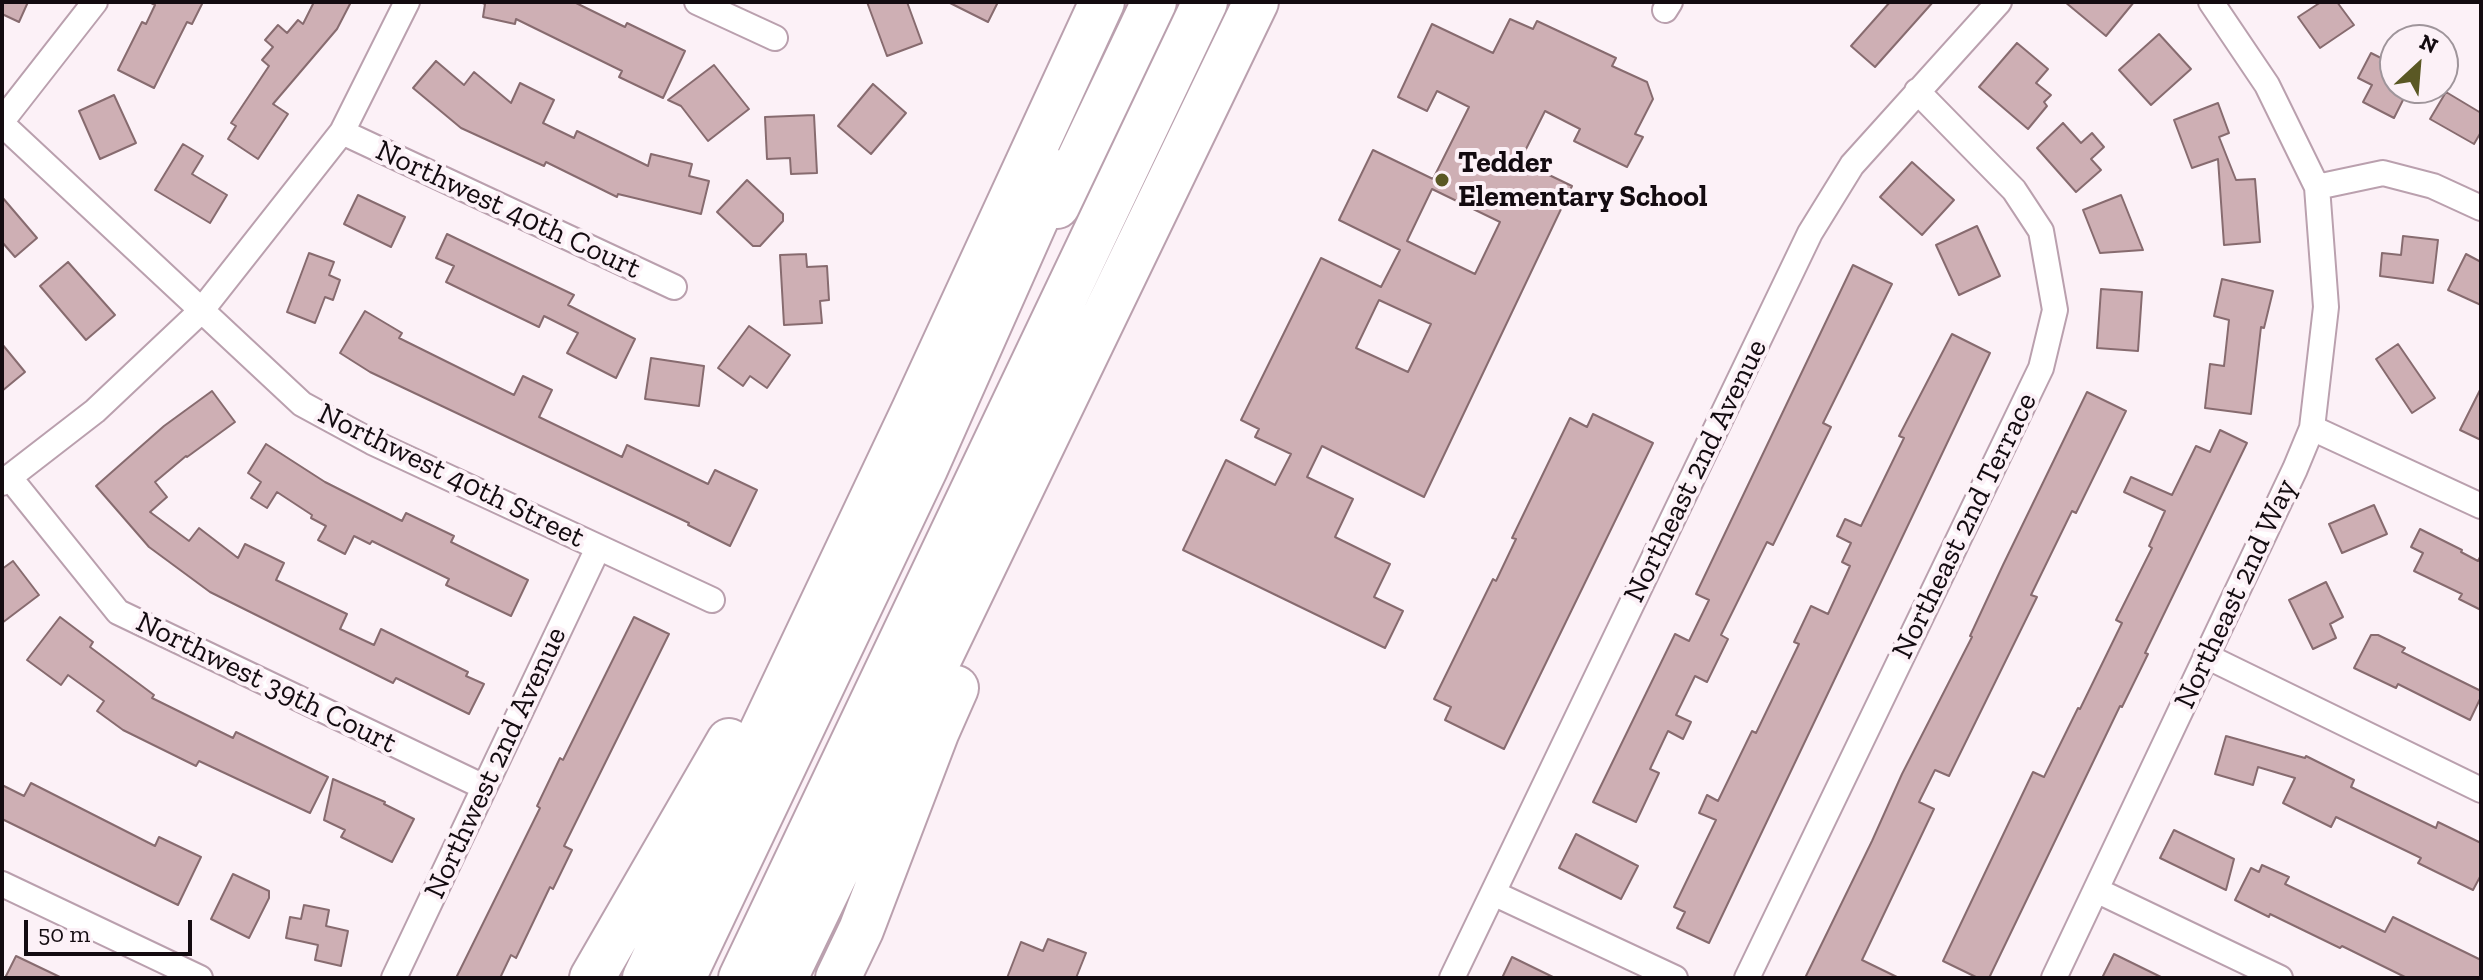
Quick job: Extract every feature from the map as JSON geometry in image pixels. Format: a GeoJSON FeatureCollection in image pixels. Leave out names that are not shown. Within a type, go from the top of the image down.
{"type":"FeatureCollection","features":[{"type":"Feature","properties":{"kind":"highway"},"geometry":{"type":"LineString","coordinates":[[645,978],[914,410],[1102,2]]}},
{"type":"Feature","properties":{"kind":"highway"},"geometry":{"type":"LineString","coordinates":[[683,978],[925,469],[1134,2]]}},
{"type":"Feature","properties":{"kind":"highway"},"geometry":{"type":"LineString","coordinates":[[925,469],[977,373],[1154,2]]}},
{"type":"Feature","properties":{"kind":"highway"},"geometry":{"type":"LineString","coordinates":[[741,978],[1205,2]]}},
{"type":"Feature","properties":{"kind":"highway"},"geometry":{"type":"LineString","coordinates":[[785,978],[1256,2]]}},
{"type":"Feature","properties":{"kind":"highway"},"geometry":{"type":"LineString","coordinates":[[838,978],[861,930],[937,731],[985,622],[1071,385]]}},
{"type":"Feature","properties":{"kind":"highway"},"geometry":{"type":"LineString","coordinates":[[592,978],[729,742],[862,466],[914,410]]}},
{"type":"Feature","properties":{"kind":"street"},"geometry":{"type":"LineString","coordinates":[[2,122],[95,2]]}},
{"type":"Feature","properties":{"kind":"street"},"geometry":{"type":"LineString","coordinates":[[6,480],[95,411],[201,311],[342,132],[407,2]]}},
{"type":"Feature","properties":{"kind":"street"},"geometry":{"type":"LineString","coordinates":[[697,2],[775,38]]}},
{"type":"Feature","properties":{"kind":"street","name":"Northeast 2nd Avenue"},"geometry":{"type":"LineString","coordinates":[[1452,978],[1810,233],[1852,165],[1999,2]]}},
{"type":"Feature","properties":{"kind":"street"},"geometry":{"type":"LineString","coordinates":[[2211,2],[2267,85],[2317,187],[2383,173],[2433,186],[2481,208]]}},
{"type":"Feature","properties":{"kind":"street","name":"Northeast 2nd Terrace"},"geometry":{"type":"LineString","coordinates":[[1747,978],[2041,368],[2055,310],[2041,231],[2014,190],[1917,91]]}},
{"type":"Feature","properties":{"kind":"street","name":"Northwest 40th Street"},"geometry":{"type":"LineString","coordinates":[[2,122],[302,404],[372,442],[712,600]]}},
{"type":"Feature","properties":{"kind":"street","name":"Northwest 40th Court"},"geometry":{"type":"LineString","coordinates":[[342,132],[674,287]]}},
{"type":"Feature","properties":{"kind":"street","name":"Northeast 2nd Way"},"geometry":{"type":"LineString","coordinates":[[2054,978],[2312,428],[2326,307],[2317,187]]}},
{"type":"Feature","properties":{"kind":"street"},"geometry":{"type":"LineString","coordinates":[[2312,428],[2481,506]]}},
{"type":"Feature","properties":{"kind":"street","name":"Northwest 39th Court"},"geometry":{"type":"LineString","coordinates":[[6,480],[118,612],[484,787]]}},
{"type":"Feature","properties":{"kind":"street","name":"Northwest 2nd Avenue"},"geometry":{"type":"LineString","coordinates":[[394,978],[598,548]]}},
{"type":"Feature","properties":{"kind":"street"},"geometry":{"type":"LineString","coordinates":[[2206,656],[2481,790]]}},
{"type":"Feature","properties":{"kind":"street"},"geometry":{"type":"LineString","coordinates":[[2,884],[200,978]]}},
{"type":"Feature","properties":{"kind":"street"},"geometry":{"type":"LineString","coordinates":[[2096,890],[2280,978]]}},
{"type":"Feature","properties":{"kind":"street"},"geometry":{"type":"LineString","coordinates":[[1493,893],[1675,978]]}},
{"type":"Feature","properties":{"kind":"building"},"geometry":{"type":"Polygon","coordinates":[[[2,2],[28,2],[19,22],[2,14],[2,2]]]}},
{"type":"Feature","properties":{"kind":"building"},"geometry":{"type":"Polygon","coordinates":[[[149,2],[203,2],[192,24],[187,22],[154,88],[118,70],[142,22],[146,24],[155,5],[149,2]]]}},
{"type":"Feature","properties":{"kind":"building"},"geometry":{"type":"Polygon","coordinates":[[[314,2],[351,2],[337,29],[273,104],[288,114],[258,159],[228,139],[236,126],[231,123],[269,66],[262,60],[273,47],[265,40],[278,25],[287,33],[298,20],[303,24],[314,2]]]}},
{"type":"Feature","properties":{"kind":"building"},"geometry":{"type":"Polygon","coordinates":[[[480,2],[574,2],[685,51],[663,98],[619,77],[622,71],[516,19],[515,24],[483,17],[485,4],[480,2]]]}},
{"type":"Feature","properties":{"kind":"building"},"geometry":{"type":"Polygon","coordinates":[[[867,2],[907,2],[922,43],[887,56],[867,2]]]}},
{"type":"Feature","properties":{"kind":"building"},"geometry":{"type":"Polygon","coordinates":[[[948,2],[998,2],[988,22],[948,2]]]}},
{"type":"Feature","properties":{"kind":"building"},"geometry":{"type":"Polygon","coordinates":[[[1890,2],[1933,2],[1875,67],[1851,46],[1890,2]]]}},
{"type":"Feature","properties":{"kind":"building"},"geometry":{"type":"Polygon","coordinates":[[[2065,2],[2134,2],[2106,36],[2065,2]]]}},
{"type":"Feature","properties":{"kind":"building"},"geometry":{"type":"Polygon","coordinates":[[[2321,2],[2337,2],[2354,25],[2320,48],[2298,17],[2321,2]]]}},
{"type":"Feature","properties":{"kind":"building"},"geometry":{"type":"Polygon","coordinates":[[[1510,19],[1533,29],[1537,21],[1616,58],[1612,66],[1647,82],[1653,99],[1635,134],[1643,137],[1627,167],[1574,141],[1580,129],[1545,111],[1520,161],[1572,186],[1424,497],[1322,446],[1307,477],[1353,499],[1335,537],[1390,564],[1374,597],[1403,611],[1385,648],[1183,550],[1226,460],[1275,485],[1291,454],[1255,437],[1259,429],[1241,420],[1321,258],[1381,287],[1400,250],[1339,220],[1373,150],[1433,179],[1469,107],[1437,91],[1427,111],[1398,97],[1432,24],[1493,53],[1510,19]],[[1432,189],[1407,241],[1475,274],[1500,222],[1432,189]],[[1379,300],[1356,348],[1408,372],[1431,324],[1379,300]]]}},
{"type":"Feature","properties":{"kind":"building"},"geometry":{"type":"Polygon","coordinates":[[[2159,34],[2191,69],[2151,105],[2119,70],[2159,34]]]}},
{"type":"Feature","properties":{"kind":"building"},"geometry":{"type":"Polygon","coordinates":[[[2017,43],[2048,69],[2036,83],[2051,95],[2044,102],[2047,106],[2028,129],[1979,87],[2017,43]]]}},
{"type":"Feature","properties":{"kind":"building"},"geometry":{"type":"Polygon","coordinates":[[[2371,53],[2379,57],[2379,104],[2401,104],[2394,118],[2363,102],[2372,85],[2358,78],[2371,53]]]}},
{"type":"Feature","properties":{"kind":"building"},"geometry":{"type":"Polygon","coordinates":[[[436,61],[464,85],[474,72],[511,103],[520,83],[554,100],[543,123],[574,138],[577,131],[648,166],[651,154],[692,164],[689,176],[709,181],[701,214],[618,194],[617,197],[546,162],[544,166],[461,128],[413,88],[436,61]]]}},
{"type":"Feature","properties":{"kind":"building"},"geometry":{"type":"Polygon","coordinates":[[[714,65],[749,109],[708,141],[681,106],[668,100],[714,65]]]}},
{"type":"Feature","properties":{"kind":"building"},"geometry":{"type":"Polygon","coordinates":[[[873,84],[906,113],[871,154],[838,126],[873,84]]]}},
{"type":"Feature","properties":{"kind":"building"},"geometry":{"type":"Polygon","coordinates":[[[114,95],[136,143],[100,159],[79,111],[114,95]]]}},
{"type":"Feature","properties":{"kind":"building"},"geometry":{"type":"Polygon","coordinates":[[[2459,100],[2481,113],[2481,132],[2474,144],[2430,119],[2439,104],[2459,104],[2459,100]]]}},
{"type":"Feature","properties":{"kind":"building"},"geometry":{"type":"Polygon","coordinates":[[[2218,103],[2229,133],[2219,137],[2236,180],[2255,179],[2260,242],[2224,245],[2218,159],[2192,168],[2174,120],[2218,103]]]}},
{"type":"Feature","properties":{"kind":"building"},"geometry":{"type":"Polygon","coordinates":[[[814,115],[817,173],[791,174],[790,158],[767,159],[765,117],[814,115]]]}},
{"type":"Feature","properties":{"kind":"building"},"geometry":{"type":"Polygon","coordinates":[[[2063,123],[2081,143],[2092,133],[2104,147],[2091,159],[2101,170],[2076,192],[2037,148],[2063,123]]]}},
{"type":"Feature","properties":{"kind":"building"},"geometry":{"type":"Polygon","coordinates":[[[183,144],[203,156],[192,174],[227,195],[210,223],[155,190],[183,144]]]}},
{"type":"Feature","properties":{"kind":"building"},"geometry":{"type":"Polygon","coordinates":[[[1912,162],[1954,200],[1922,235],[1880,197],[1912,162]]]}},
{"type":"Feature","properties":{"kind":"building"},"geometry":{"type":"Polygon","coordinates":[[[747,180],[783,214],[783,221],[760,246],[753,246],[717,212],[747,180]]]}},
{"type":"Feature","properties":{"kind":"building"},"geometry":{"type":"Polygon","coordinates":[[[358,195],[405,217],[391,247],[344,224],[358,195]]]}},
{"type":"Feature","properties":{"kind":"building"},"geometry":{"type":"Polygon","coordinates":[[[2121,195],[2143,250],[2100,253],[2083,210],[2121,195]]]}},
{"type":"Feature","properties":{"kind":"building"},"geometry":{"type":"Polygon","coordinates":[[[2,197],[37,238],[15,257],[2,242],[2,197]]]}},
{"type":"Feature","properties":{"kind":"building"},"geometry":{"type":"Polygon","coordinates":[[[1977,226],[2000,276],[1959,295],[1936,245],[1977,226]]]}},
{"type":"Feature","properties":{"kind":"building"},"geometry":{"type":"Polygon","coordinates":[[[447,234],[574,295],[568,305],[635,339],[616,378],[567,353],[578,333],[544,316],[539,327],[446,282],[454,266],[436,258],[447,234]]]}},
{"type":"Feature","properties":{"kind":"building"},"geometry":{"type":"Polygon","coordinates":[[[2403,236],[2438,240],[2433,283],[2380,276],[2382,253],[2401,255],[2403,236]]]}},
{"type":"Feature","properties":{"kind":"building"},"geometry":{"type":"Polygon","coordinates":[[[309,253],[334,262],[329,275],[340,280],[333,300],[325,297],[315,323],[287,312],[309,253]]]}},
{"type":"Feature","properties":{"kind":"building"},"geometry":{"type":"Polygon","coordinates":[[[806,254],[807,267],[827,266],[829,300],[820,301],[822,323],[784,325],[780,255],[806,254]]]}},
{"type":"Feature","properties":{"kind":"building"},"geometry":{"type":"Polygon","coordinates":[[[2466,254],[2481,262],[2481,305],[2448,290],[2466,254]]]}},
{"type":"Feature","properties":{"kind":"building"},"geometry":{"type":"Polygon","coordinates":[[[68,262],[115,315],[86,340],[40,286],[68,262]]]}},
{"type":"Feature","properties":{"kind":"building"},"geometry":{"type":"Polygon","coordinates":[[[1853,265],[1892,284],[1823,423],[1831,427],[1773,545],[1767,542],[1721,635],[1728,639],[1707,682],[1695,676],[1676,715],[1691,722],[1683,739],[1668,731],[1650,769],[1659,773],[1636,822],[1593,802],[1675,634],[1689,641],[1709,600],[1696,594],[1853,265]]]}},
{"type":"Feature","properties":{"kind":"building"},"geometry":{"type":"Polygon","coordinates":[[[2222,279],[2273,291],[2264,328],[2261,327],[2251,414],[2205,408],[2210,364],[2224,366],[2229,320],[2214,316],[2222,279]]]}},
{"type":"Feature","properties":{"kind":"building"},"geometry":{"type":"Polygon","coordinates":[[[2101,289],[2142,292],[2138,351],[2097,348],[2101,289]]]}},
{"type":"Feature","properties":{"kind":"building"},"geometry":{"type":"Polygon","coordinates":[[[365,311],[402,333],[399,338],[514,395],[523,376],[552,390],[539,417],[622,457],[627,445],[708,484],[715,470],[757,490],[730,546],[689,523],[370,372],[340,353],[365,311]]]}},
{"type":"Feature","properties":{"kind":"building"},"geometry":{"type":"Polygon","coordinates":[[[749,326],[790,355],[767,388],[750,376],[743,386],[718,368],[749,326]]]}},
{"type":"Feature","properties":{"kind":"building"},"geometry":{"type":"Polygon","coordinates":[[[1952,334],[1990,353],[1709,943],[1677,928],[1685,912],[1674,907],[1716,820],[1699,813],[1707,795],[1718,801],[1752,731],[1756,733],[1799,644],[1794,642],[1811,606],[1828,614],[1850,566],[1842,562],[1851,543],[1837,536],[1845,519],[1861,526],[1904,438],[1899,436],[1952,334]]]}},
{"type":"Feature","properties":{"kind":"building"},"geometry":{"type":"Polygon","coordinates":[[[2,344],[25,372],[2,391],[2,344]]]}},
{"type":"Feature","properties":{"kind":"building"},"geometry":{"type":"Polygon","coordinates":[[[2398,344],[2435,398],[2412,413],[2376,359],[2398,344]]]}},
{"type":"Feature","properties":{"kind":"building"},"geometry":{"type":"Polygon","coordinates":[[[651,358],[704,366],[699,406],[645,399],[651,358]]]}},
{"type":"Feature","properties":{"kind":"building"},"geometry":{"type":"Polygon","coordinates":[[[2481,388],[2481,440],[2460,430],[2481,388]]]}},
{"type":"Feature","properties":{"kind":"building"},"geometry":{"type":"Polygon","coordinates":[[[212,391],[235,422],[155,482],[167,497],[150,512],[189,541],[199,528],[238,558],[245,544],[284,563],[276,580],[347,614],[340,629],[374,645],[381,629],[468,672],[466,676],[484,684],[469,714],[396,678],[393,683],[210,592],[149,547],[96,486],[164,426],[212,391]]]}},
{"type":"Feature","properties":{"kind":"building"},"geometry":{"type":"Polygon","coordinates":[[[2087,392],[2126,411],[2031,595],[2037,597],[1949,776],[1935,770],[1919,802],[1934,809],[1862,960],[1899,978],[1805,978],[1902,774],[1972,637],[2003,565],[2087,392]]]}},
{"type":"Feature","properties":{"kind":"building"},"geometry":{"type":"Polygon","coordinates":[[[1593,414],[1653,443],[1504,749],[1445,720],[1451,707],[1434,699],[1493,579],[1496,581],[1516,539],[1512,538],[1570,418],[1587,427],[1593,414]]]}},
{"type":"Feature","properties":{"kind":"building"},"geometry":{"type":"Polygon","coordinates":[[[2220,430],[2247,443],[2145,653],[2148,654],[1989,978],[1978,978],[1943,961],[2033,772],[2044,777],[2080,709],[2122,623],[2116,620],[2152,548],[2149,546],[2165,511],[2124,492],[2131,477],[2172,495],[2196,446],[2210,452],[2220,430]]]}},
{"type":"Feature","properties":{"kind":"building"},"geometry":{"type":"Polygon","coordinates":[[[266,444],[325,482],[402,521],[406,513],[454,536],[451,542],[528,580],[511,616],[446,585],[449,579],[372,541],[370,544],[354,536],[345,554],[318,540],[326,526],[277,492],[267,508],[251,498],[261,482],[248,473],[266,444]]]}},
{"type":"Feature","properties":{"kind":"building"},"geometry":{"type":"Polygon","coordinates":[[[2374,505],[2387,534],[2342,553],[2329,524],[2374,505]]]}},
{"type":"Feature","properties":{"kind":"building"},"geometry":{"type":"Polygon","coordinates":[[[2420,529],[2478,561],[2481,555],[2481,610],[2459,599],[2462,594],[2414,571],[2423,553],[2411,547],[2420,529]]]}},
{"type":"Feature","properties":{"kind":"building"},"geometry":{"type":"Polygon","coordinates":[[[13,561],[39,595],[2,623],[2,569],[13,561]]]}},
{"type":"Feature","properties":{"kind":"building"},"geometry":{"type":"Polygon","coordinates":[[[2326,582],[2343,617],[2330,624],[2336,638],[2313,649],[2289,600],[2326,582]]]}},
{"type":"Feature","properties":{"kind":"building"},"geometry":{"type":"Polygon","coordinates":[[[60,617],[93,642],[90,647],[154,695],[152,698],[233,738],[236,732],[328,777],[310,813],[199,761],[196,766],[123,730],[97,711],[104,701],[68,675],[61,685],[27,660],[60,617]]]}},
{"type":"Feature","properties":{"kind":"building"},"geometry":{"type":"Polygon","coordinates":[[[634,617],[669,634],[564,846],[572,850],[553,889],[550,887],[516,958],[511,955],[500,978],[456,978],[540,808],[537,806],[560,758],[563,760],[634,617]]]}},
{"type":"Feature","properties":{"kind":"building"},"geometry":{"type":"Polygon","coordinates":[[[2371,635],[2378,635],[2405,648],[2402,652],[2481,691],[2470,720],[2398,684],[2396,688],[2354,668],[2371,635]]]}},
{"type":"Feature","properties":{"kind":"building"},"geometry":{"type":"Polygon","coordinates":[[[2226,736],[2306,756],[2354,780],[2351,787],[2436,828],[2438,822],[2481,843],[2481,875],[2473,890],[2418,863],[2421,858],[2336,817],[2331,827],[2283,803],[2295,778],[2258,767],[2253,785],[2215,774],[2226,736]]]}},
{"type":"Feature","properties":{"kind":"building"},"geometry":{"type":"Polygon","coordinates":[[[333,779],[385,802],[414,819],[392,862],[341,837],[345,830],[324,820],[333,779]]]}},
{"type":"Feature","properties":{"kind":"building"},"geometry":{"type":"Polygon","coordinates":[[[31,783],[155,846],[159,837],[201,857],[178,905],[2,819],[2,785],[24,796],[31,783]]]}},
{"type":"Feature","properties":{"kind":"building"},"geometry":{"type":"Polygon","coordinates":[[[2174,830],[2234,859],[2226,890],[2160,858],[2174,830]]]}},
{"type":"Feature","properties":{"kind":"building"},"geometry":{"type":"Polygon","coordinates":[[[1576,834],[1638,866],[1621,899],[1559,868],[1576,834]]]}},
{"type":"Feature","properties":{"kind":"building"},"geometry":{"type":"Polygon","coordinates":[[[2262,865],[2289,877],[2285,884],[2385,932],[2393,917],[2481,960],[2481,978],[2407,978],[2235,900],[2251,868],[2259,872],[2262,865]]]}},
{"type":"Feature","properties":{"kind":"building"},"geometry":{"type":"Polygon","coordinates":[[[233,874],[269,891],[269,898],[249,938],[211,919],[233,874]]]}},
{"type":"Feature","properties":{"kind":"building"},"geometry":{"type":"Polygon","coordinates":[[[304,905],[329,910],[326,926],[348,931],[341,966],[315,960],[318,945],[286,938],[290,917],[301,919],[304,905]]]}},
{"type":"Feature","properties":{"kind":"building"},"geometry":{"type":"Polygon","coordinates":[[[1048,939],[1086,953],[1076,978],[1007,978],[1021,942],[1043,951],[1048,939]]]}},
{"type":"Feature","properties":{"kind":"building"},"geometry":{"type":"Polygon","coordinates":[[[2114,954],[2163,978],[2102,978],[2114,954]]]}},
{"type":"Feature","properties":{"kind":"building"},"geometry":{"type":"Polygon","coordinates":[[[16,956],[62,978],[5,978],[16,956]]]}},
{"type":"Feature","properties":{"kind":"building"},"geometry":{"type":"Polygon","coordinates":[[[1512,957],[1555,978],[1502,978],[1512,957]]]}},
{"type":"Feature","properties":{"kind":"place","name":"Tedder Elementary School"},"geometry":{"type":"Point","coordinates":[1442,180]}}]}
